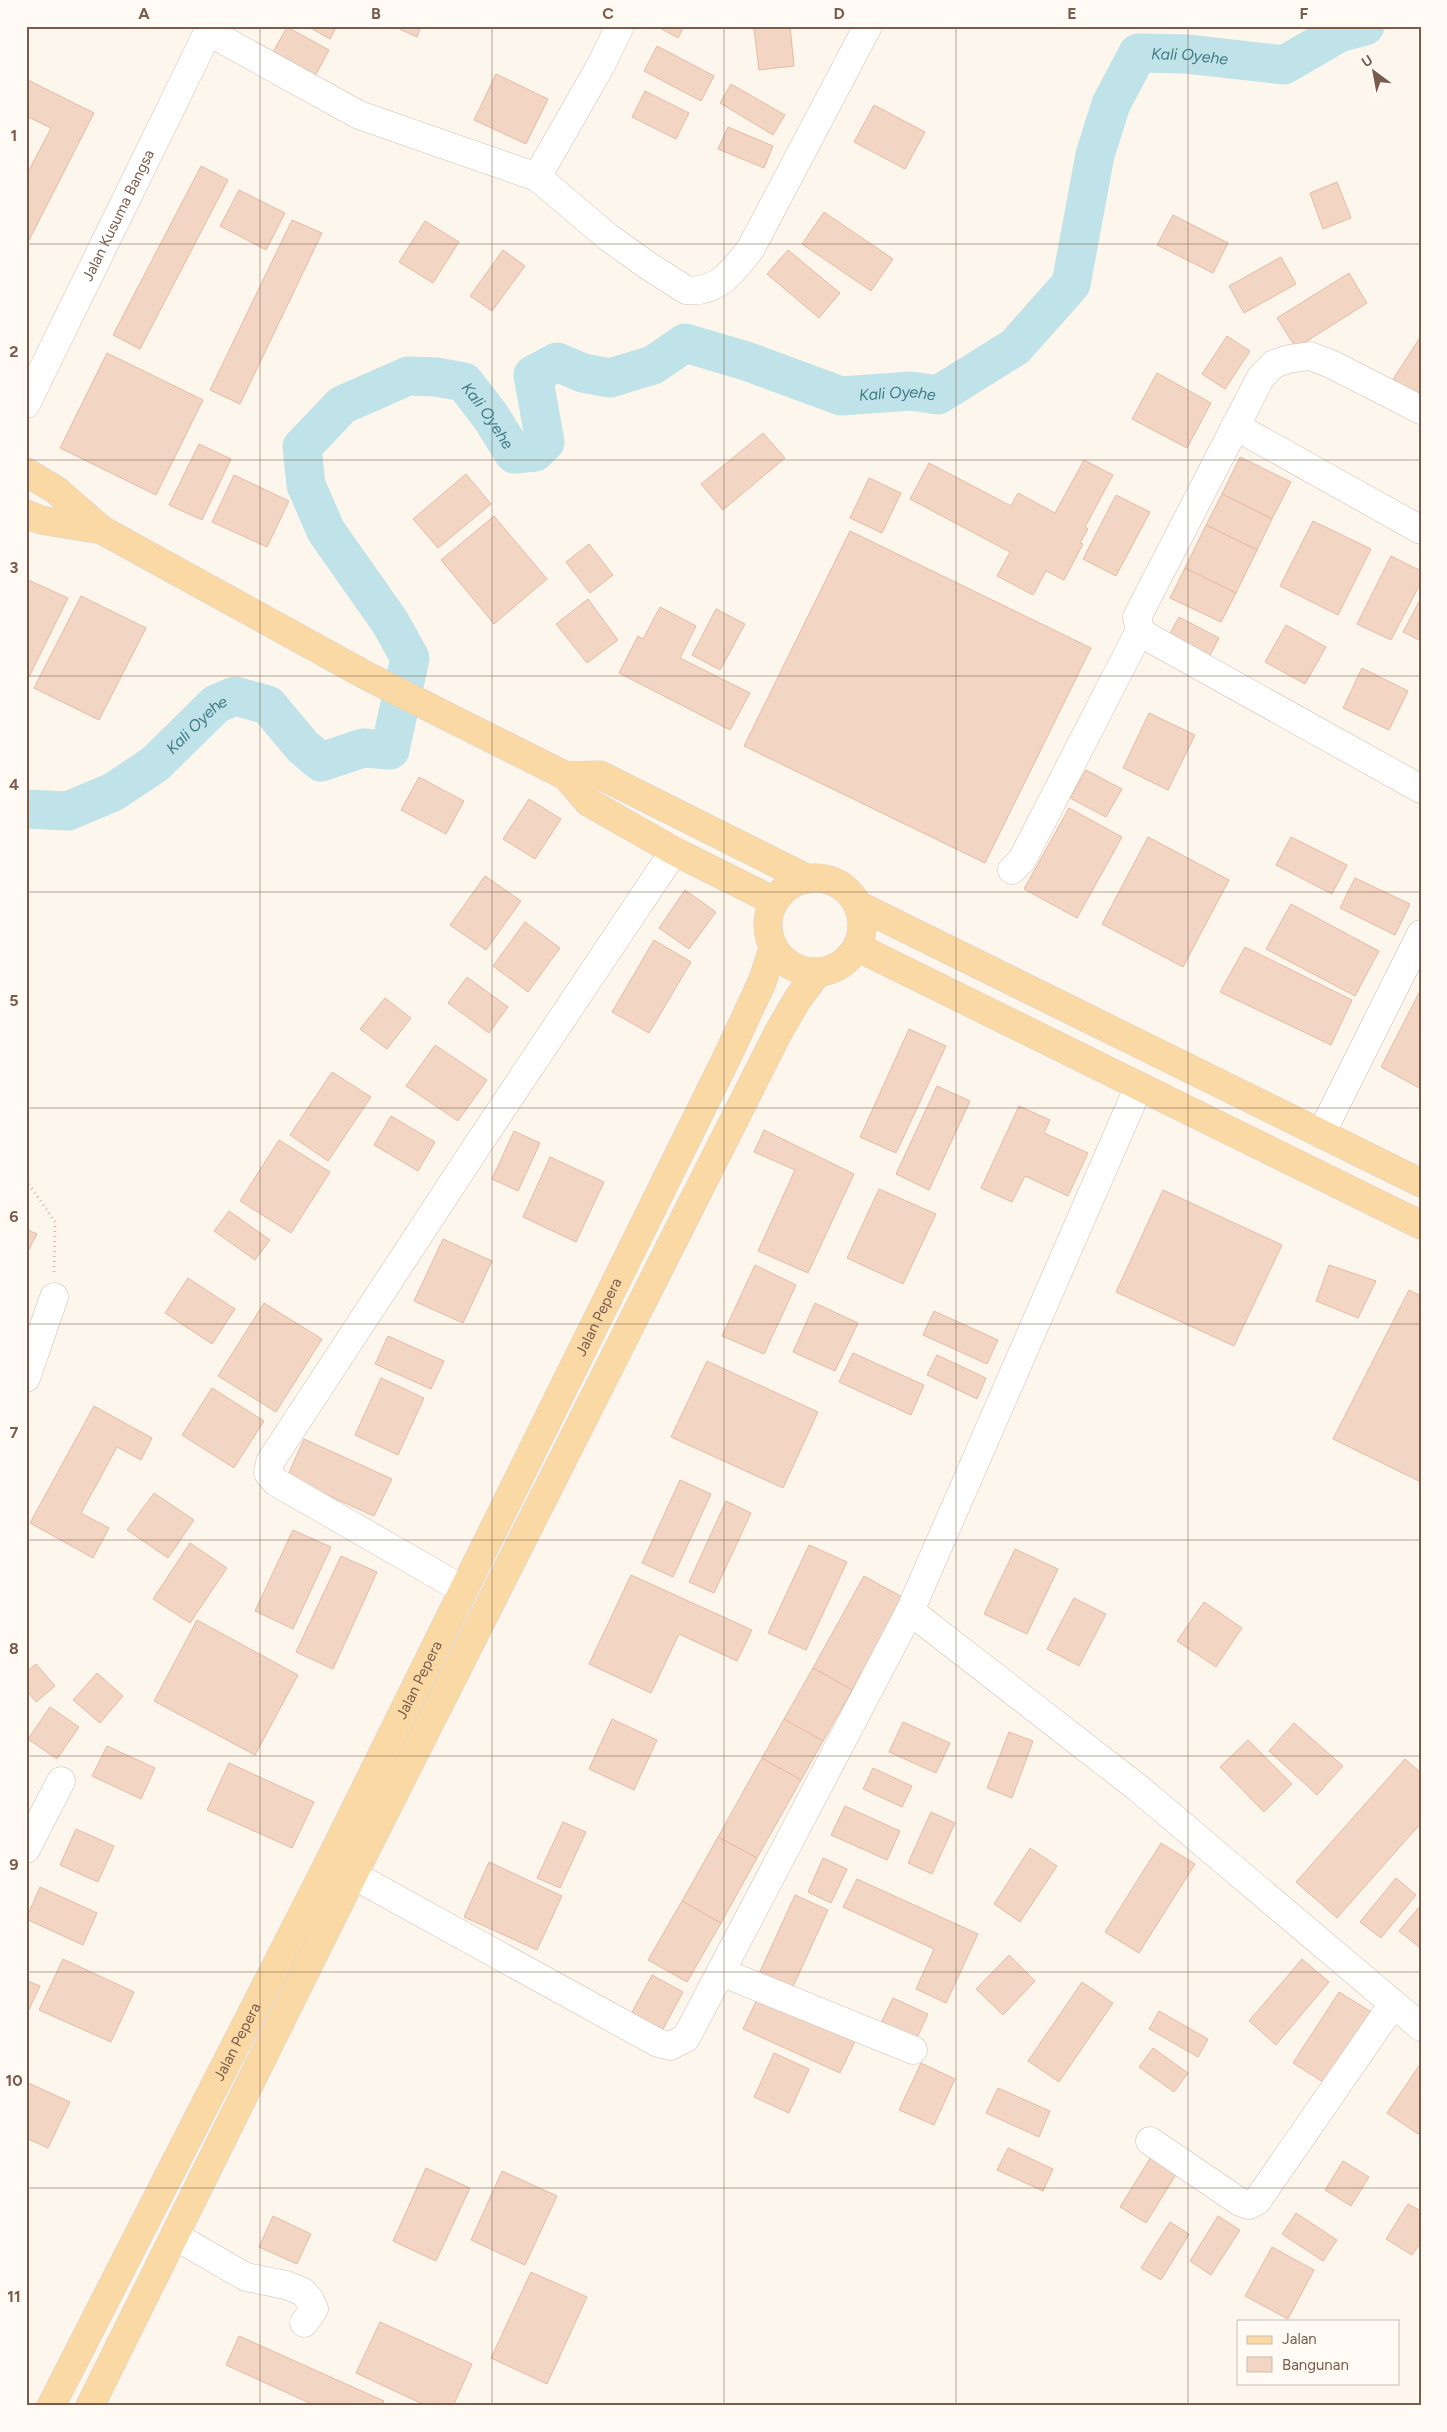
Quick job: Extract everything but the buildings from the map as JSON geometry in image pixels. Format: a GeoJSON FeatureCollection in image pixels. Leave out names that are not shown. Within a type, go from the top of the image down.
{"type":"FeatureCollection","features":[{"type":"Feature","properties":{"kind":"main road"},"geometry":{"type":"LineString","coordinates":[[26,472],[56,490],[102,530],[369,677],[443,712],[566,776],[588,802],[674,852],[774,901]]}},
{"type":"Feature","properties":{"kind":"main road"},"geometry":{"type":"LineString","coordinates":[[26,514],[41,520],[102,530]]}},
{"type":"Feature","properties":{"kind":"main road"},"geometry":{"type":"LineString","coordinates":[[566,776],[600,775],[808,878],[835,882],[848,891],[858,905],[862,920],[861,937],[857,947],[847,960],[833,969],[817,973],[800,971],[786,963],[773,948],[768,933],[768,916],[774,901],[792,884],[808,878]]}},
{"type":"Feature","properties":{"kind":"main road"},"geometry":{"type":"LineString","coordinates":[[858,905],[1421,1183]]}},
{"type":"Feature","properties":{"kind":"main road"},"geometry":{"type":"LineString","coordinates":[[857,947],[1421,1225]]}},
{"type":"Feature","properties":{"kind":"main road","name":"Jalan Pepera"},"geometry":{"type":"LineString","coordinates":[[51,2406],[329,1862],[462,1589],[727,1057],[762,982],[773,948]]}},
{"type":"Feature","properties":{"kind":"main road","name":"Jalan Pepera"},"geometry":{"type":"LineString","coordinates":[[93,2401],[353,1875],[779,1031],[797,1000],[817,973]]}},
{"type":"Feature","properties":{"kind":"main road"},"geometry":{"type":"LineString","coordinates":[[554,1406],[583,1418]]}},
{"type":"Feature","properties":{"kind":"main road"},"geometry":{"type":"LineString","coordinates":[[65,2380],[93,2401]]}},
{"type":"Feature","properties":{"kind":"street"},"geometry":{"type":"LineString","coordinates":[[537,177],[601,65],[620,26]]}},
{"type":"Feature","properties":{"kind":"street"},"geometry":{"type":"LineString","coordinates":[[210,29],[359,115],[537,177],[573,210],[647,265],[686,290],[705,290],[728,277],[751,248],[868,26]]}},
{"type":"Feature","properties":{"kind":"street","name":"Jalan Kusuma Bangsa"},"geometry":{"type":"LineString","coordinates":[[26,404],[210,29]]}},
{"type":"Feature","properties":{"kind":"street"},"geometry":{"type":"LineString","coordinates":[[1012,870],[1022,860],[1140,630],[1137,617],[1140,609],[1262,377],[1274,364],[1289,359],[1310,356],[1332,364],[1421,410]]}},
{"type":"Feature","properties":{"kind":"street"},"geometry":{"type":"LineString","coordinates":[[1235,426],[1421,530]]}},
{"type":"Feature","properties":{"kind":"street"},"geometry":{"type":"LineString","coordinates":[[1140,630],[1421,788]]}},
{"type":"Feature","properties":{"kind":"street"},"geometry":{"type":"LineString","coordinates":[[462,1589],[276,1482],[268,1473],[270,1462],[471,1154],[674,852]]}},
{"type":"Feature","properties":{"kind":"street"},"geometry":{"type":"LineString","coordinates":[[1321,1134],[1421,934]]}},
{"type":"Feature","properties":{"kind":"street"},"geometry":{"type":"LineString","coordinates":[[329,1862],[636,2032],[670,2046],[686,2038],[910,1611],[1139,1086]]}},
{"type":"Feature","properties":{"kind":"street"},"geometry":{"type":"LineString","coordinates":[[26,1378],[54,1297]]}},
{"type":"Feature","properties":{"kind":"street"},"geometry":{"type":"LineString","coordinates":[[910,1611],[1138,1788],[1421,2027]]}},
{"type":"Feature","properties":{"kind":"street"},"geometry":{"type":"LineString","coordinates":[[26,1849],[61,1781]]}},
{"type":"Feature","properties":{"kind":"street"},"geometry":{"type":"LineString","coordinates":[[721,1972],[913,2050]]}},
{"type":"Feature","properties":{"kind":"street"},"geometry":{"type":"LineString","coordinates":[[1150,2141],[1240,2202],[1249,2205],[1257,2201],[1393,2004]]}},
{"type":"Feature","properties":{"kind":"street"},"geometry":{"type":"LineString","coordinates":[[175,2236],[246,2277],[286,2285],[303,2292],[310,2300],[314,2309],[304,2323]]}},
{"type":"Feature","properties":{"kind":"path"},"geometry":{"type":"LineString","coordinates":[[26,1180],[54,1222],[54,1297]]}},
{"type":"Feature","properties":{"kind":"waterway","name":"Kali Oyehe"},"geometry":{"type":"LineString","coordinates":[[26,809],[68,811],[113,792],[155,764],[216,704],[235,696],[268,705],[303,747],[321,762],[363,748],[390,750],[410,658],[390,622],[326,531],[306,485],[302,447],[342,405],[408,376],[436,377],[464,382],[491,417],[514,454],[535,452],[545,442],[533,375],[557,362],[583,373],[610,378],[653,365],[685,343],[746,361],[841,396],[911,391],[938,395],[1015,347],[1071,284],[1095,155],[1111,104],[1138,53],[1187,54],[1284,65],[1339,33],[1365,26]]}}]}
